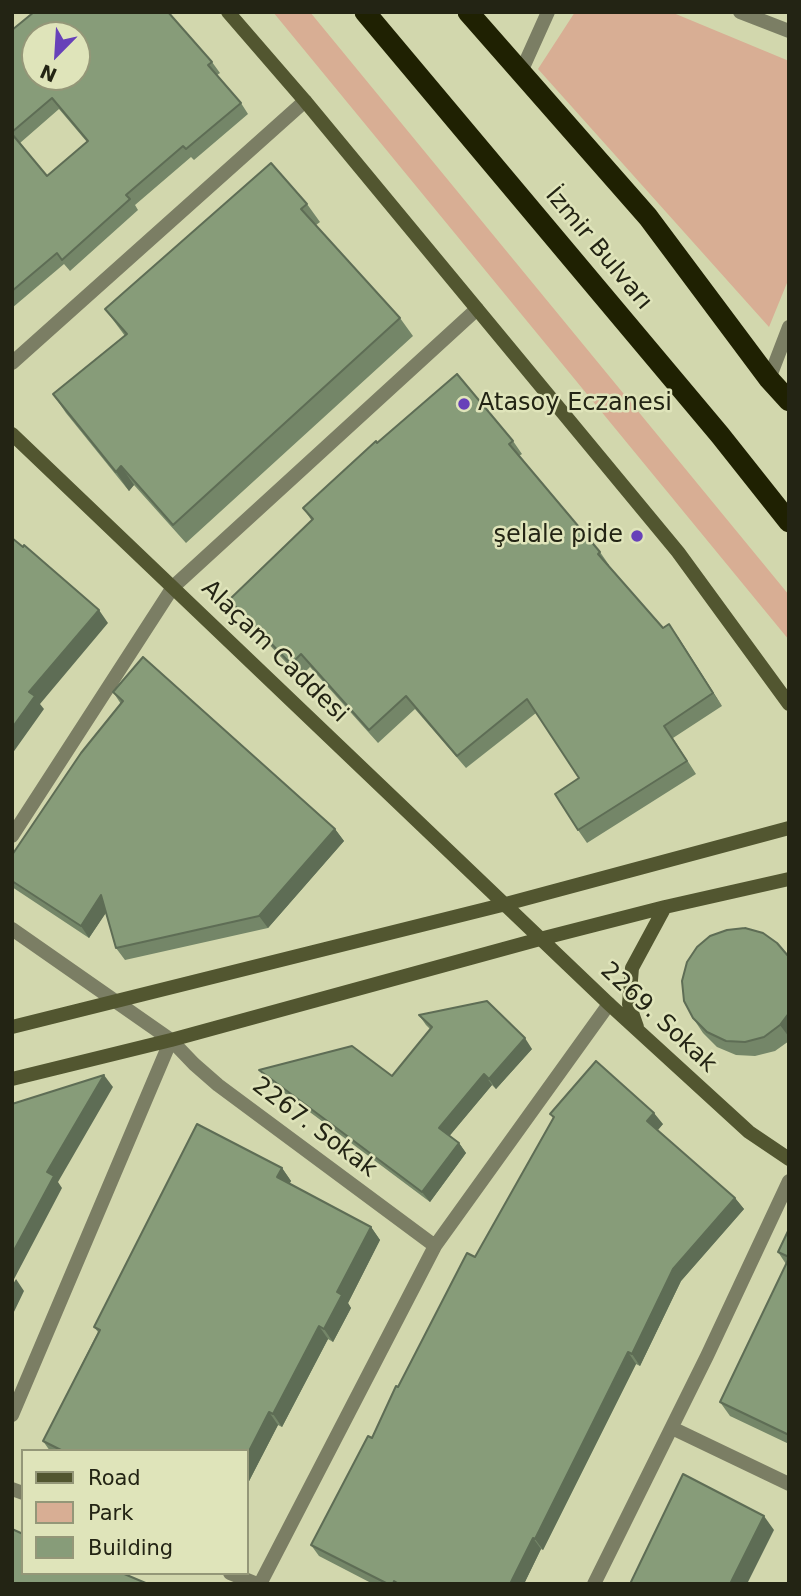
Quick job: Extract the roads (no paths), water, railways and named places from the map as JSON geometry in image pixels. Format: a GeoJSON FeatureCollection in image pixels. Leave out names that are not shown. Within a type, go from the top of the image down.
{"type":"FeatureCollection","features":[{"type":"Feature","properties":{"kind":"highway","name":"İzmir Bulvarı"},"geometry":{"type":"LineString","coordinates":[[365,12],[720,435],[789,522]]}},
{"type":"Feature","properties":{"kind":"highway"},"geometry":{"type":"LineString","coordinates":[[468,12],[648,217],[769,379],[789,401]]}},
{"type":"Feature","properties":{"kind":"street"},"geometry":{"type":"LineString","coordinates":[[228,12],[305,101],[678,552],[789,704]]}},
{"type":"Feature","properties":{"kind":"street"},"geometry":{"type":"LineString","coordinates":[[522,72],[548,12]]}},
{"type":"Feature","properties":{"kind":"street"},"geometry":{"type":"LineString","coordinates":[[740,12],[789,31]]}},
{"type":"Feature","properties":{"kind":"street"},"geometry":{"type":"LineString","coordinates":[[12,363],[305,101]]}},
{"type":"Feature","properties":{"kind":"street"},"geometry":{"type":"LineString","coordinates":[[12,836],[173,587],[477,309]]}},
{"type":"Feature","properties":{"kind":"street"},"geometry":{"type":"LineString","coordinates":[[769,379],[789,327]]}},
{"type":"Feature","properties":{"kind":"street","name":"Alaçam Caddesi"},"geometry":{"type":"LineString","coordinates":[[12,434],[502,905]]}},
{"type":"Feature","properties":{"kind":"street"},"geometry":{"type":"LineString","coordinates":[[12,1027],[502,905],[789,828]]}},
{"type":"Feature","properties":{"kind":"street"},"geometry":{"type":"LineString","coordinates":[[12,1079],[171,1040],[540,939],[789,879]]}},
{"type":"Feature","properties":{"kind":"street","name":"2269. Sokak"},"geometry":{"type":"LineString","coordinates":[[502,905],[749,1132],[789,1159]]}},
{"type":"Feature","properties":{"kind":"street"},"geometry":{"type":"LineString","coordinates":[[639,1032],[629,1004],[632,968],[666,907]]}},
{"type":"Feature","properties":{"kind":"street","name":"2267. Sokak"},"geometry":{"type":"LineString","coordinates":[[12,929],[171,1040],[218,1085],[435,1246]]}},
{"type":"Feature","properties":{"kind":"street"},"geometry":{"type":"LineString","coordinates":[[235,1575],[258,1584],[435,1246],[609,1004]]}},
{"type":"Feature","properties":{"kind":"street"},"geometry":{"type":"LineString","coordinates":[[12,1415],[171,1040]]}},
{"type":"Feature","properties":{"kind":"street"},"geometry":{"type":"LineString","coordinates":[[594,1584],[708,1356],[789,1181]]}},
{"type":"Feature","properties":{"kind":"street"},"geometry":{"type":"LineString","coordinates":[[672,1428],[789,1484]]}},
{"type":"Feature","properties":{"kind":"place","name":"Atasoy Eczanesi"},"geometry":{"type":"Point","coordinates":[464,404]}},
{"type":"Feature","properties":{"kind":"place","name":"şelale pide"},"geometry":{"type":"Point","coordinates":[637,536]}}]}
